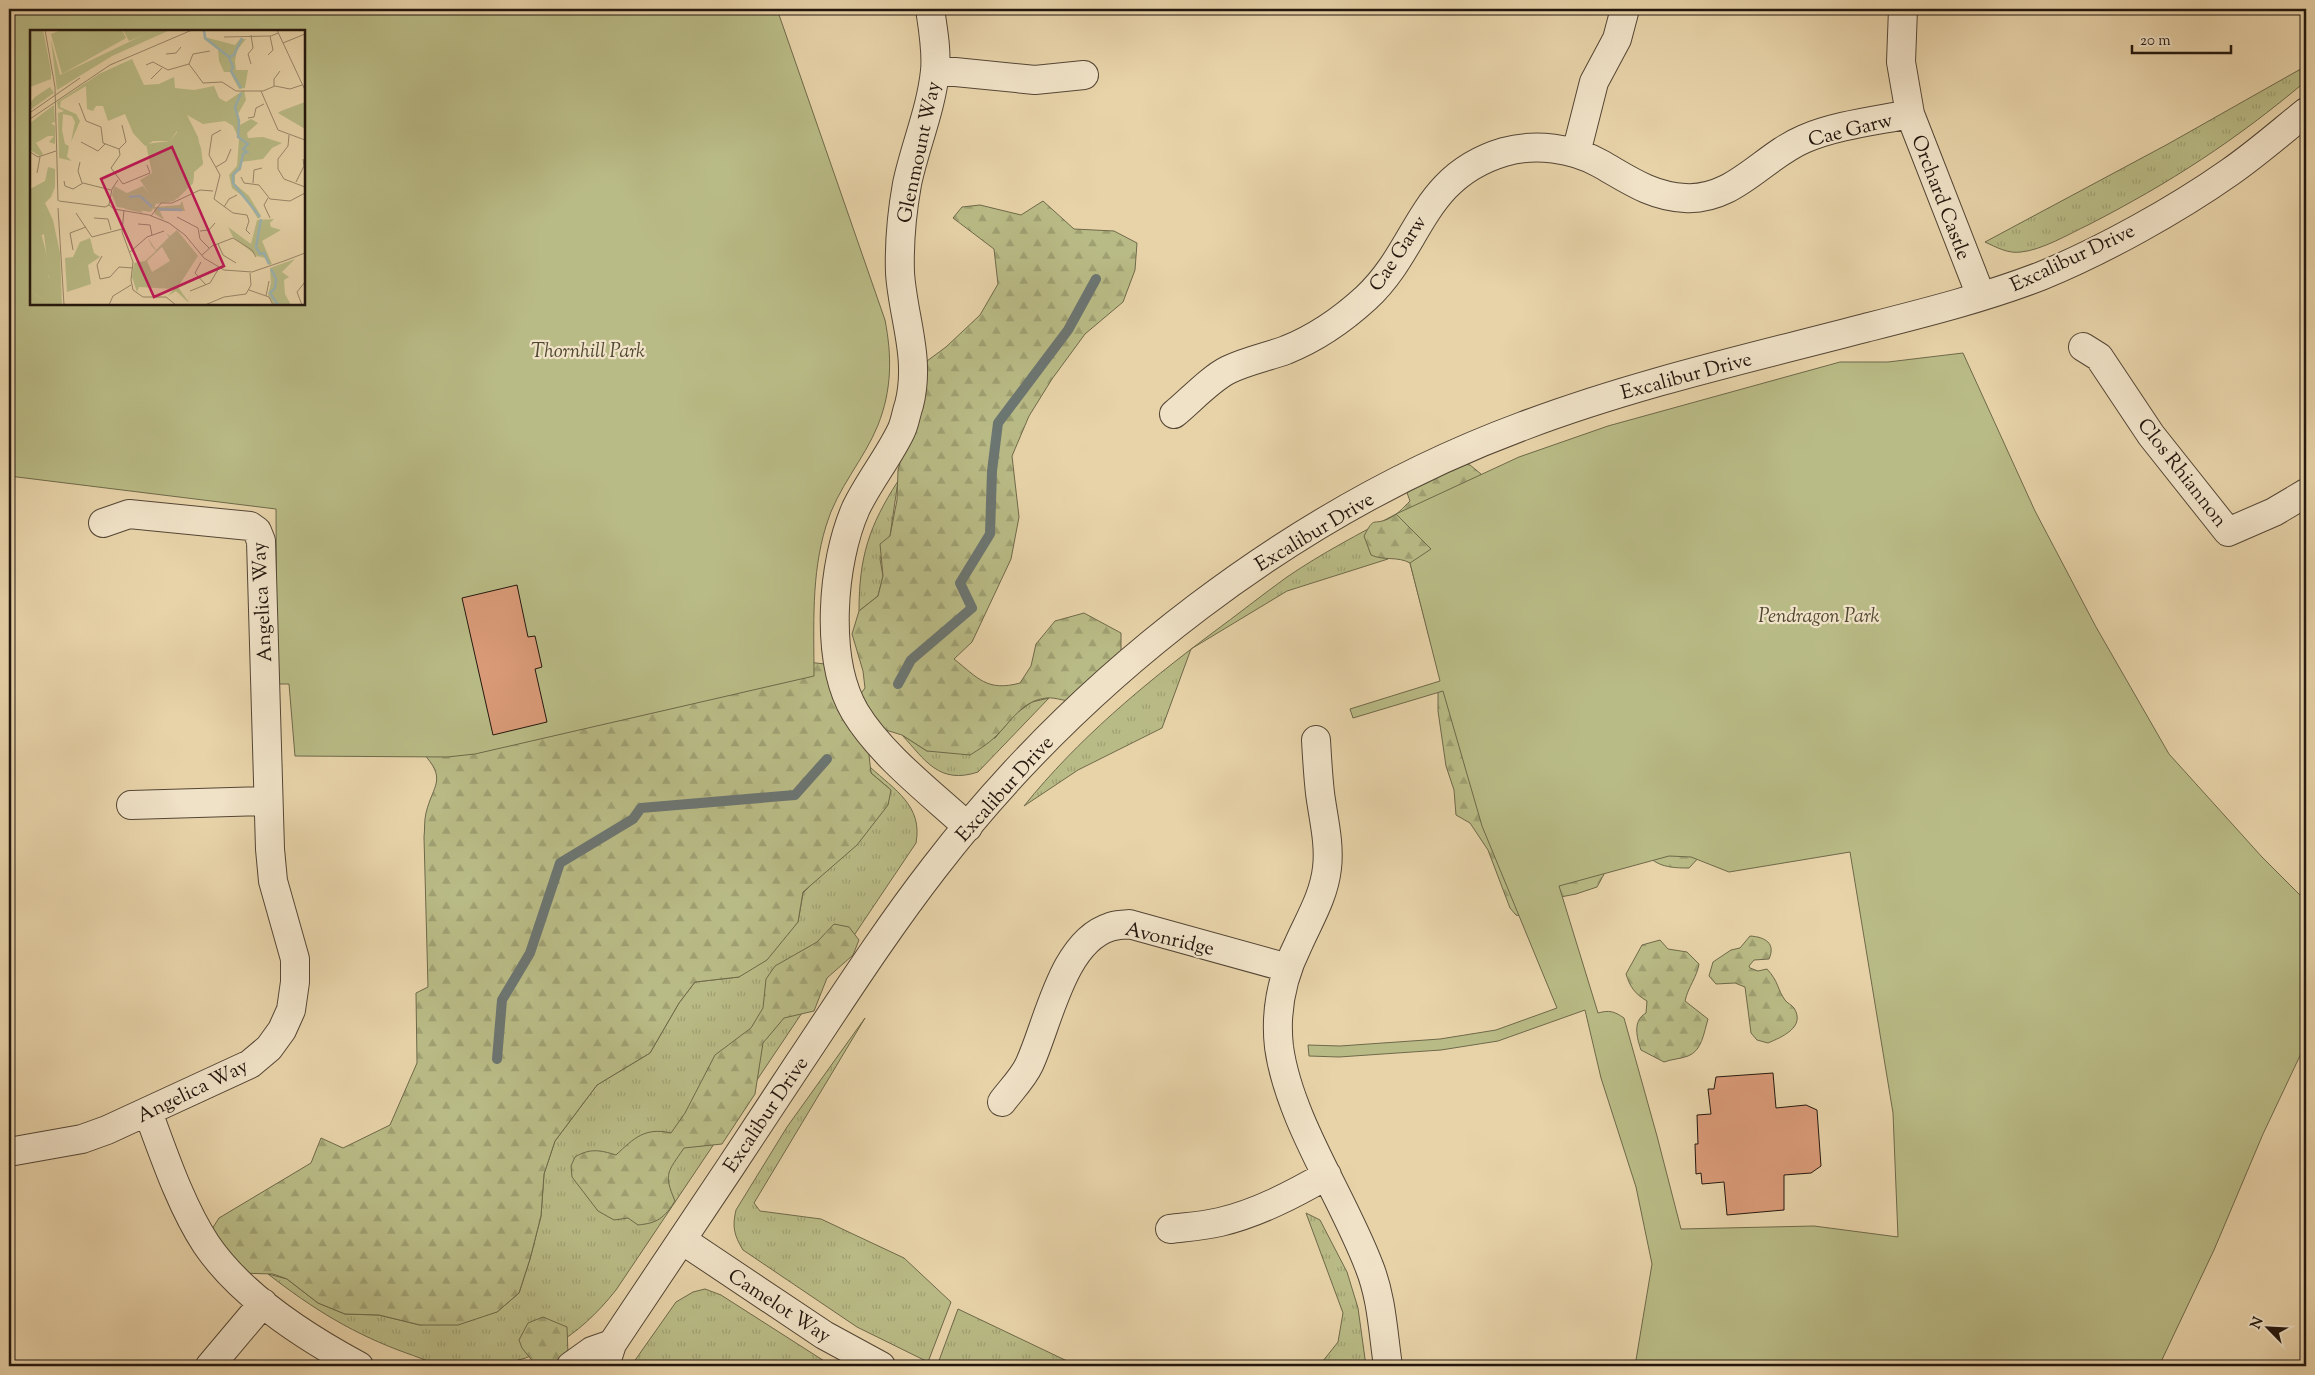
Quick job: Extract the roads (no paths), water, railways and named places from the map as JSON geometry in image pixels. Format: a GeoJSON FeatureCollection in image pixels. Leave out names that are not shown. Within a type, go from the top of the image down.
{"type":"FeatureCollection","features":[{"type":"Feature","properties":{"kind":"street","name":"Glenmount Way"},"geometry":{"type":"LineString","coordinates":[[930,9],[935,70],[926,119],[908,183],[902,218],[900,274],[912,344],[911,396],[902,429],[860,501],[847,535],[836,590],[835,625],[844,683],[855,712],[886,751],[968,827]]}},
{"type":"Feature","properties":{"kind":"street"},"geometry":{"type":"LineString","coordinates":[[1576,153],[1594,82],[1617,39],[1625,9]]}},
{"type":"Feature","properties":{"kind":"street","name":"Orchard Castle"},"geometry":{"type":"LineString","coordinates":[[1903,9],[1901,62],[1910,114],[1981,296]]}},
{"type":"Feature","properties":{"kind":"street","name":"Glenmount Way"},"geometry":{"type":"LineString","coordinates":[[935,70],[1035,80],[1084,75]]}},
{"type":"Feature","properties":{"kind":"street","name":"Excalibur Drive"},"geometry":{"type":"LineString","coordinates":[[571,1366],[592,1351],[608,1355],[873,952],[934,868],[968,827],[1026,762],[1078,708],[1129,663],[1223,588],[1304,534],[1404,479],[1497,435],[1609,396],[1981,296],[2048,273],[2144,224],[2232,170],[2306,112]]}},
{"type":"Feature","properties":{"kind":"street","name":"Cae Garw"},"geometry":{"type":"LineString","coordinates":[[1174,414],[1226,371],[1288,349],[1315,336],[1350,312],[1368,295],[1387,272],[1421,217],[1456,176],[1504,152],[1529,148],[1553,148],[1576,153],[1600,163],[1646,190],[1672,197],[1708,197],[1727,190],[1746,179],[1780,152],[1803,140],[1850,125],[1910,114]]}},
{"type":"Feature","properties":{"kind":"street","name":"Clos Rhiannon"},"geometry":{"type":"LineString","coordinates":[[2083,347],[2099,357],[2151,435],[2228,532],[2274,512],[2306,493]]}},
{"type":"Feature","properties":{"kind":"street","name":"Angelica Way"},"geometry":{"type":"LineString","coordinates":[[9,1152],[82,1138],[148,1112],[250,1064],[269,1048],[282,1030],[291,1010],[295,982],[295,959],[273,881],[268,801],[261,541],[257,531],[250,526],[129,514],[103,523]]}},
{"type":"Feature","properties":{"kind":"street"},"geometry":{"type":"LineString","coordinates":[[1316,740],[1320,791],[1327,839],[1327,867],[1322,894],[1288,968],[1281,989],[1278,1017],[1279,1047],[1294,1104],[1355,1232],[1376,1285],[1388,1366]]}},
{"type":"Feature","properties":{"kind":"street"},"geometry":{"type":"LineString","coordinates":[[131,805],[268,801]]}},
{"type":"Feature","properties":{"kind":"street","name":"Avonridge"},"geometry":{"type":"LineString","coordinates":[[1002,1102],[1028,1067],[1060,984],[1076,954],[1091,937],[1110,927],[1129,924],[1288,968]]}},
{"type":"Feature","properties":{"kind":"street"},"geometry":{"type":"LineString","coordinates":[[148,1112],[191,1219],[205,1243],[236,1280],[263,1303],[312,1338],[359,1366]]}},
{"type":"Feature","properties":{"kind":"street"},"geometry":{"type":"LineString","coordinates":[[1170,1229],[1221,1222],[1246,1214],[1327,1175]]}},
{"type":"Feature","properties":{"kind":"street","name":"Camelot Way"},"geometry":{"type":"LineString","coordinates":[[682,1240],[824,1335],[881,1366]]}},
{"type":"Feature","properties":{"kind":"street"},"geometry":{"type":"LineString","coordinates":[[210,1366],[263,1303]]}},
{"type":"Feature","properties":{"kind":"waterway"},"geometry":{"type":"LineString","coordinates":[[898,684],[911,660],[972,608],[960,583],[990,534],[992,471],[998,423],[1068,330],[1096,279]]}},
{"type":"Feature","properties":{"kind":"waterway"},"geometry":{"type":"LineString","coordinates":[[497,1059],[502,1000],[530,953],[560,863],[633,819],[641,808],[795,795],[827,759]]}},
{"type":"Feature","properties":{"kind":"park label","name":"Thornhill Park"},"geometry":{"type":"Point","coordinates":[588,350]}},
{"type":"Feature","properties":{"kind":"park label","name":"Pendragon Park"},"geometry":{"type":"Point","coordinates":[1819,615]}}]}
